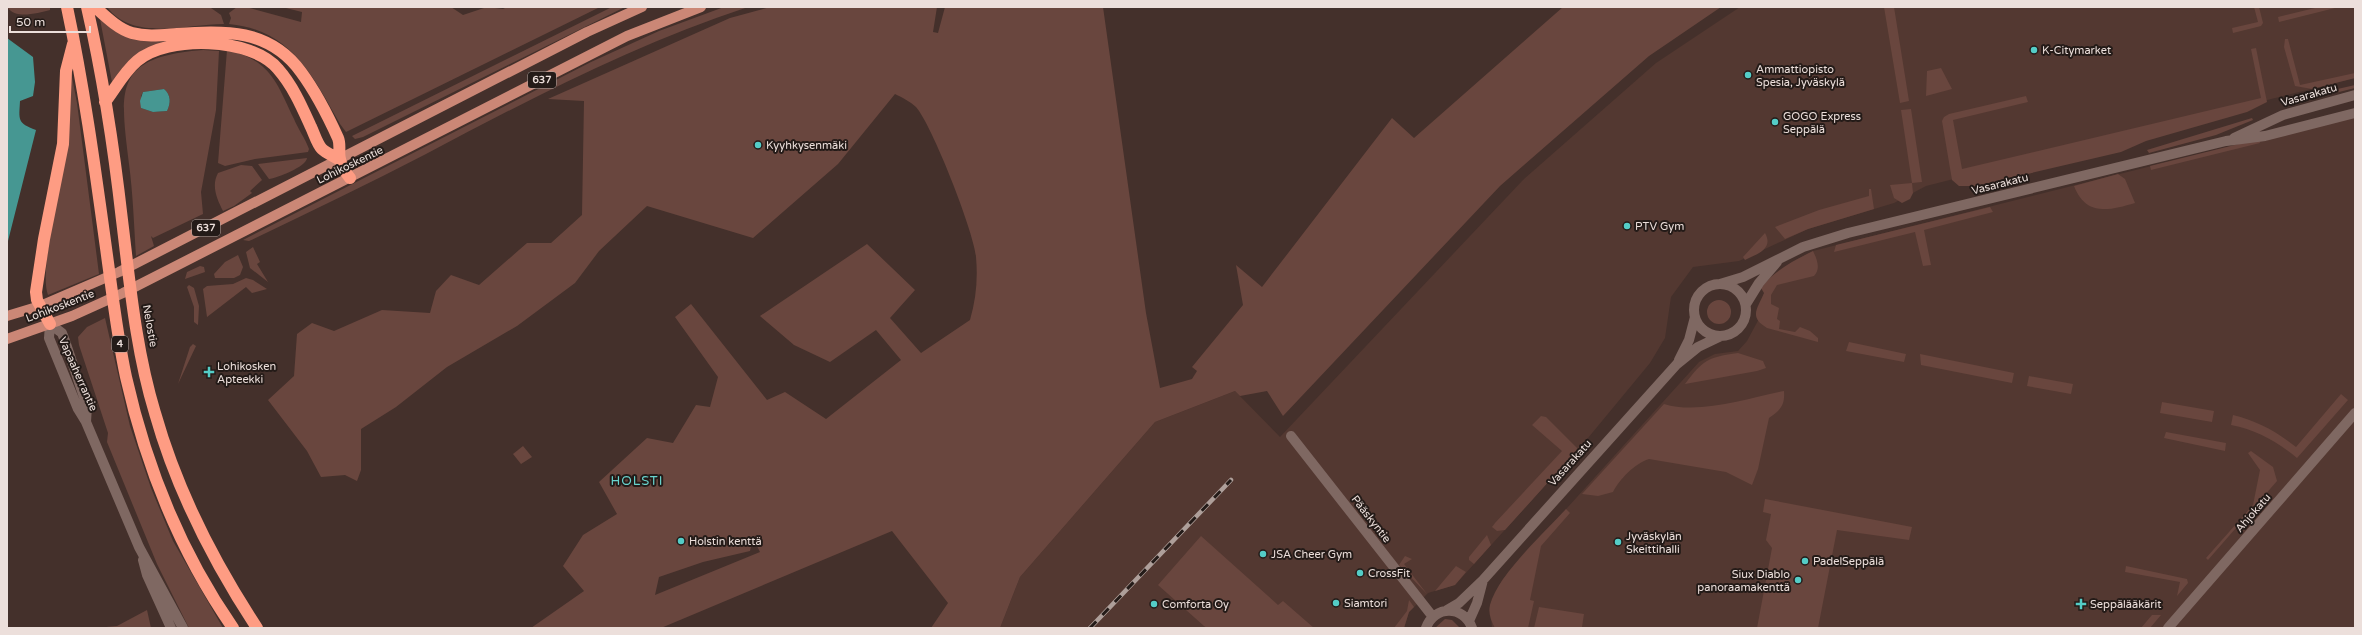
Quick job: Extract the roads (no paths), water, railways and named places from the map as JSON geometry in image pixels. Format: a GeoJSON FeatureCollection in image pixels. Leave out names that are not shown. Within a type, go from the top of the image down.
{"type":"FeatureCollection","features":[{"type":"Feature","properties":{"kind":"highway","name":"4"},"geometry":{"type":"LineString","coordinates":[[67,7],[81,74],[117,327],[136,414],[158,485],[179,536],[202,579],[233,628]]}},
{"type":"Feature","properties":{"kind":"highway","name":"Nelostie"},"geometry":{"type":"LineString","coordinates":[[86,7],[100,63],[135,319],[154,412],[179,485],[196,525],[218,566],[257,628]]}},
{"type":"Feature","properties":{"kind":"highway"},"geometry":{"type":"LineString","coordinates":[[95,7],[119,27],[130,33],[146,36],[231,32],[261,40],[274,46],[288,57],[301,72],[316,98],[339,140],[340,160],[350,178]]}},
{"type":"Feature","properties":{"kind":"highway"},"geometry":{"type":"LineString","coordinates":[[50,324],[40,306],[36,292],[39,268],[62,151],[66,72],[74,40]]}},
{"type":"Feature","properties":{"kind":"highway"},"geometry":{"type":"LineString","coordinates":[[105,102],[138,60],[154,51],[183,45],[209,43],[243,47],[254,50],[277,67],[299,101],[322,148],[340,160]]}},
{"type":"Feature","properties":{"kind":"main road","name":"Lohikoskentie"},"geometry":{"type":"LineString","coordinates":[[7,316],[40,306],[81,289],[155,254],[587,32],[642,7]]}},
{"type":"Feature","properties":{"kind":"main road","name":"Lohikoskentie"},"geometry":{"type":"LineString","coordinates":[[7,339],[85,311],[158,276],[627,36],[701,7]]}},
{"type":"Feature","properties":{"kind":"street","name":"Vasarakatu"},"geometry":{"type":"LineString","coordinates":[[2226,141],[2283,115],[2355,95]]}},
{"type":"Feature","properties":{"kind":"street","name":"Vasarakatu"},"geometry":{"type":"LineString","coordinates":[[1720,284],[1743,277],[1803,247],[1848,233],[2226,141],[2265,136],[2355,113]]}},
{"type":"Feature","properties":{"kind":"street","name":"Vasarakatu"},"geometry":{"type":"LineString","coordinates":[[1746,304],[1759,283],[1781,258]]}},
{"type":"Feature","properties":{"kind":"street"},"geometry":{"type":"LineString","coordinates":[[1720,284],[1733,288],[1740,293],[1746,304],[1745,318],[1742,326],[1733,333],[1721,336],[1702,329],[1695,317],[1694,310],[1698,296],[1707,288],[1720,284]]}},
{"type":"Feature","properties":{"kind":"street","name":"Vasarakatu"},"geometry":{"type":"LineString","coordinates":[[1677,364],[1689,340],[1695,317]]}},
{"type":"Feature","properties":{"kind":"street","name":"Vapaaherrantie"},"geometry":{"type":"LineString","coordinates":[[50,324],[49,338],[78,409],[86,422],[139,547],[183,628]]}},
{"type":"Feature","properties":{"kind":"street","name":"Vapaaherrantie"},"geometry":{"type":"LineString","coordinates":[[50,324],[62,333],[65,341],[87,406],[86,422]]}},
{"type":"Feature","properties":{"kind":"street","name":"Vasarakatu"},"geometry":{"type":"LineString","coordinates":[[1433,616],[1459,603],[1483,580],[1677,364],[1698,347],[1721,336]]}},
{"type":"Feature","properties":{"kind":"street","name":"Ahjokatu"},"geometry":{"type":"LineString","coordinates":[[2168,628],[2355,413]]}},
{"type":"Feature","properties":{"kind":"street","name":"Pääskyntie"},"geometry":{"type":"LineString","coordinates":[[1291,436],[1433,616]]}},
{"type":"Feature","properties":{"kind":"street","name":"Vapaaherrantie"},"geometry":{"type":"LineString","coordinates":[[139,547],[147,575],[171,628]]}},
{"type":"Feature","properties":{"kind":"street","name":"Vasarakatu"},"geometry":{"type":"LineString","coordinates":[[1472,626],[1483,580]]}},
{"type":"Feature","properties":{"kind":"street"},"geometry":{"type":"LineString","coordinates":[[1447,610],[1460,613],[1472,626]]}},
{"type":"Feature","properties":{"kind":"street"},"geometry":{"type":"LineString","coordinates":[[1426,628],[1433,616]]}},
{"type":"Feature","properties":{"kind":"water"},"geometry":{"type":"Polygon","coordinates":[[[7,38],[33,57],[35,82],[33,96],[20,101],[19,113],[22,123],[36,130],[7,245],[7,38]]]}},
{"type":"Feature","properties":{"kind":"water"},"geometry":{"type":"Polygon","coordinates":[[[164,89],[170,99],[167,111],[153,112],[141,108],[140,101],[143,92],[164,89]]]}},
{"type":"Feature","properties":{"kind":"railway"},"geometry":{"type":"LineString","coordinates":[[1090,628],[1231,480]]}},
{"type":"Feature","properties":{"kind":"place","name":"K-Citymarket"},"geometry":{"type":"Point","coordinates":[2034,50]}},
{"type":"Feature","properties":{"kind":"place","name":"Ammattiopisto Spesia, Jyväskylä"},"geometry":{"type":"Point","coordinates":[1748,75]}},
{"type":"Feature","properties":{"kind":"place","name":"GOGO Express Seppälä"},"geometry":{"type":"Point","coordinates":[1775,122]}},
{"type":"Feature","properties":{"kind":"place","name":"Kyyhkysenmäki"},"geometry":{"type":"Point","coordinates":[758,145]}},
{"type":"Feature","properties":{"kind":"place","name":"PTV Gym"},"geometry":{"type":"Point","coordinates":[1627,226]}},
{"type":"Feature","properties":{"kind":"place","name":"Lohikosken Apteekki"},"geometry":{"type":"Point","coordinates":[209,372]}},
{"type":"Feature","properties":{"kind":"place","name":"Holstin kenttä"},"geometry":{"type":"Point","coordinates":[681,541]}},
{"type":"Feature","properties":{"kind":"place","name":"Jyväskylän Skeittihalli"},"geometry":{"type":"Point","coordinates":[1618,542]}},
{"type":"Feature","properties":{"kind":"place","name":"JSA Cheer Gym"},"geometry":{"type":"Point","coordinates":[1263,554]}},
{"type":"Feature","properties":{"kind":"place","name":"PadelSeppälä"},"geometry":{"type":"Point","coordinates":[1805,561]}},
{"type":"Feature","properties":{"kind":"place","name":"CrossFit"},"geometry":{"type":"Point","coordinates":[1360,573]}},
{"type":"Feature","properties":{"kind":"place","name":"Siux Diablo panoraamakenttä"},"geometry":{"type":"Point","coordinates":[1798,580]}},
{"type":"Feature","properties":{"kind":"place","name":"Siamtori"},"geometry":{"type":"Point","coordinates":[1336,603]}},
{"type":"Feature","properties":{"kind":"place","name":"Comforta Oy"},"geometry":{"type":"Point","coordinates":[1154,604]}},
{"type":"Feature","properties":{"kind":"place","name":"Seppälääkärit"},"geometry":{"type":"Point","coordinates":[2081,604]}},
{"type":"Feature","properties":{"kind":"district","name":"HOLSTI"},"geometry":{"type":"Point","coordinates":[637,481]}}]}
